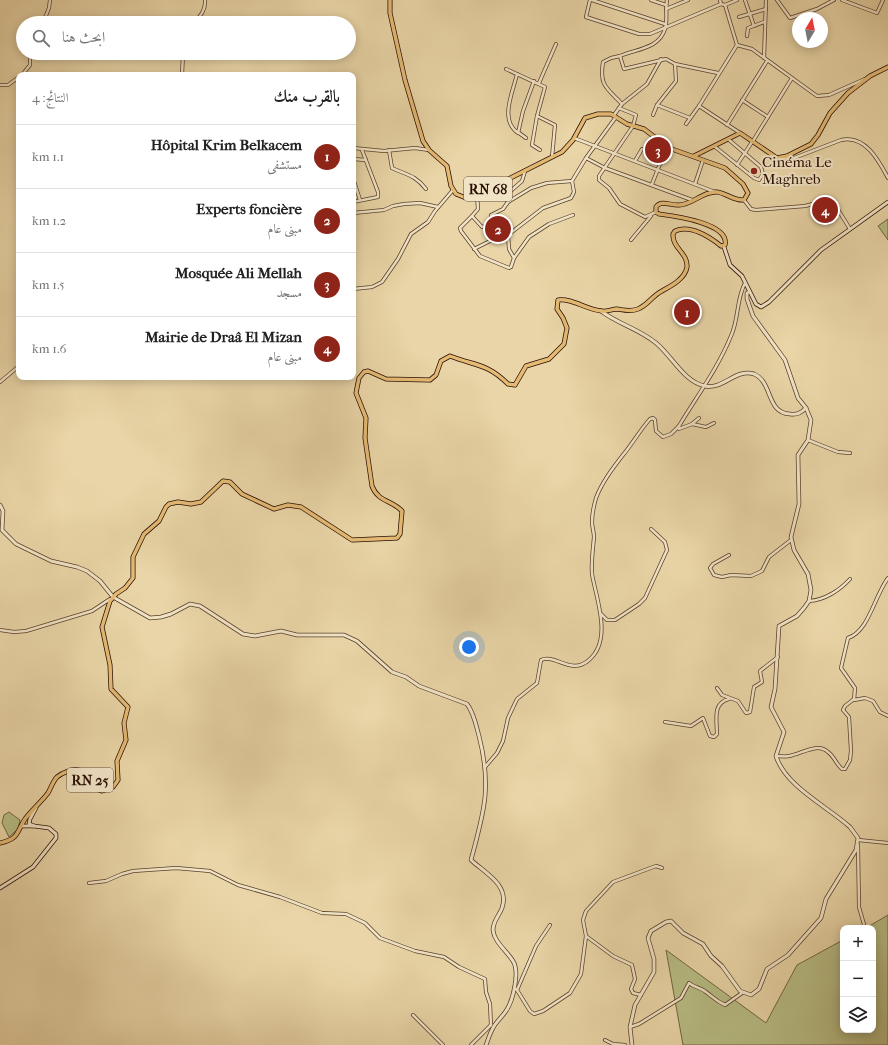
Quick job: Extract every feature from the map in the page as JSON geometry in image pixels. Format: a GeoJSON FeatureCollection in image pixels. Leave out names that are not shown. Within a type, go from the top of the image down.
{"type":"FeatureCollection","features":[{"type":"Feature","properties":{"kind":"main road","name":"RN 68"},"geometry":{"type":"LineString","coordinates":[[390,0],[390,13],[405,80],[423,141],[429,150],[447,166],[453,190],[462,197],[477,195],[565,149],[574,138],[585,118],[607,113],[615,116]]}},
{"type":"Feature","properties":{"kind":"main road"},"geometry":{"type":"LineString","coordinates":[[694,156],[740,133],[777,158],[783,158],[811,144],[818,136],[830,113],[848,93],[869,77],[888,69]]}},
{"type":"Feature","properties":{"kind":"main road"},"geometry":{"type":"LineString","coordinates":[[113,597],[131,582],[133,575],[133,558],[144,534],[159,521],[166,506],[172,503],[191,504],[201,502],[223,481],[230,482],[242,494],[274,509],[288,505],[301,507],[352,540],[397,538],[400,534],[402,510],[380,498],[372,486],[365,438],[366,418],[356,393],[359,378],[364,372],[368,370],[386,379],[430,380],[436,375],[441,360],[450,356],[489,369],[498,374],[508,384],[515,385],[526,366],[549,359],[564,344],[567,328],[557,309],[558,300],[567,300],[601,311],[615,309],[632,311],[648,303],[656,294],[673,286],[684,274],[686,260],[672,239],[675,231],[682,229],[708,236],[724,246],[726,241],[725,238],[716,228],[682,217],[656,212],[656,207],[660,204],[680,205],[706,194],[716,192],[737,200],[744,200],[748,194],[744,184],[725,168],[667,146],[647,130],[624,123],[615,116]]}},
{"type":"Feature","properties":{"kind":"main road","name":"RN 25"},"geometry":{"type":"LineString","coordinates":[[0,843],[14,838],[26,818],[38,805],[57,778],[72,770],[85,772],[98,790],[107,790],[118,780],[117,761],[126,740],[124,723],[128,711],[126,703],[111,689],[110,660],[102,632],[103,622],[113,597]]}},
{"type":"Feature","properties":{"kind":"street"},"geometry":{"type":"LineString","coordinates":[[45,16],[50,8],[50,0]]}},
{"type":"Feature","properties":{"kind":"street"},"geometry":{"type":"LineString","coordinates":[[200,16],[205,5],[205,0]]}},
{"type":"Feature","properties":{"kind":"street"},"geometry":{"type":"LineString","coordinates":[[665,24],[591,0],[586,17],[639,34],[650,34],[723,4],[737,0]]}},
{"type":"Feature","properties":{"kind":"street"},"geometry":{"type":"LineString","coordinates":[[651,0],[666,5]]}},
{"type":"Feature","properties":{"kind":"street"},"geometry":{"type":"LineString","coordinates":[[622,104],[603,83],[600,77],[603,62],[610,58],[649,47],[658,41],[665,29],[667,0]]}},
{"type":"Feature","properties":{"kind":"street"},"geometry":{"type":"LineString","coordinates":[[666,9],[688,0]]}},
{"type":"Feature","properties":{"kind":"street"},"geometry":{"type":"LineString","coordinates":[[720,0],[723,4],[737,45]]}},
{"type":"Feature","properties":{"kind":"street"},"geometry":{"type":"LineString","coordinates":[[745,0],[754,26]]}},
{"type":"Feature","properties":{"kind":"street"},"geometry":{"type":"LineString","coordinates":[[764,58],[764,22],[766,0]]}},
{"type":"Feature","properties":{"kind":"street"},"geometry":{"type":"LineString","coordinates":[[777,0],[790,18],[817,9],[834,0]]}},
{"type":"Feature","properties":{"kind":"street"},"geometry":{"type":"LineString","coordinates":[[842,0],[877,13],[883,0]]}},
{"type":"Feature","properties":{"kind":"street"},"geometry":{"type":"LineString","coordinates":[[739,17],[766,8]]}},
{"type":"Feature","properties":{"kind":"street"},"geometry":{"type":"LineString","coordinates":[[747,36],[748,28],[764,22]]}},
{"type":"Feature","properties":{"kind":"street"},"geometry":{"type":"LineString","coordinates":[[539,84],[556,44]]}},
{"type":"Feature","properties":{"kind":"street"},"geometry":{"type":"LineString","coordinates":[[737,45],[752,49],[817,96],[822,97],[869,77]]}},
{"type":"Feature","properties":{"kind":"street"},"geometry":{"type":"LineString","coordinates":[[686,124],[737,45]]}},
{"type":"Feature","properties":{"kind":"street"},"geometry":{"type":"LineString","coordinates":[[620,56],[624,69],[666,58],[675,64],[718,73]]}},
{"type":"Feature","properties":{"kind":"street"},"geometry":{"type":"LineString","coordinates":[[514,258],[508,243],[508,235],[511,231],[543,208],[571,198],[574,192],[572,182],[586,158],[622,104],[647,84],[662,59]]}},
{"type":"Feature","properties":{"kind":"street"},"geometry":{"type":"LineString","coordinates":[[24,72],[30,65],[30,60]]}},
{"type":"Feature","properties":{"kind":"street"},"geometry":{"type":"LineString","coordinates":[[182,72],[183,60]]}},
{"type":"Feature","properties":{"kind":"street"},"geometry":{"type":"LineString","coordinates":[[727,125],[767,61]]}},
{"type":"Feature","properties":{"kind":"street"},"geometry":{"type":"LineString","coordinates":[[653,115],[658,105],[676,81],[675,64]]}},
{"type":"Feature","properties":{"kind":"street"},"geometry":{"type":"LineString","coordinates":[[506,70],[546,87],[537,116],[532,145],[540,150]]}},
{"type":"Feature","properties":{"kind":"street"},"geometry":{"type":"LineString","coordinates":[[517,74],[508,119],[513,130],[526,138]]}},
{"type":"Feature","properties":{"kind":"street"},"geometry":{"type":"LineString","coordinates":[[737,165],[792,78]]}},
{"type":"Feature","properties":{"kind":"street"},"geometry":{"type":"LineString","coordinates":[[0,85],[8,85],[16,79]]}},
{"type":"Feature","properties":{"kind":"street"},"geometry":{"type":"LineString","coordinates":[[519,133],[523,111],[534,81]]}},
{"type":"Feature","properties":{"kind":"street"},"geometry":{"type":"LineString","coordinates":[[742,100],[768,117]]}},
{"type":"Feature","properties":{"kind":"street"},"geometry":{"type":"LineString","coordinates":[[658,105],[690,118]]}},
{"type":"Feature","properties":{"kind":"street"},"geometry":{"type":"LineString","coordinates":[[699,106],[740,133]]}},
{"type":"Feature","properties":{"kind":"street"},"geometry":{"type":"LineString","coordinates":[[619,108],[636,115],[633,126],[598,177],[599,180],[609,188],[618,202],[645,218],[651,216]]}},
{"type":"Feature","properties":{"kind":"street"},"geometry":{"type":"LineString","coordinates":[[537,116],[555,125],[552,157]]}},
{"type":"Feature","properties":{"kind":"street"},"geometry":{"type":"LineString","coordinates":[[574,138],[716,192]]}},
{"type":"Feature","properties":{"kind":"street"},"geometry":{"type":"LineString","coordinates":[[714,146],[754,178],[759,180],[762,177],[761,167],[728,139]]}},
{"type":"Feature","properties":{"kind":"street"},"geometry":{"type":"LineString","coordinates":[[783,158],[794,158],[841,140],[854,140],[862,143],[878,159],[888,178]]}},
{"type":"Feature","properties":{"kind":"street"},"geometry":{"type":"LineString","coordinates":[[652,184],[667,146]]}},
{"type":"Feature","properties":{"kind":"street"},"geometry":{"type":"LineString","coordinates":[[356,149],[389,150],[415,148],[429,150]]}},
{"type":"Feature","properties":{"kind":"street"},"geometry":{"type":"LineString","coordinates":[[635,161],[642,149]]}},
{"type":"Feature","properties":{"kind":"street"},"geometry":{"type":"LineString","coordinates":[[356,201],[378,197],[378,192],[362,150]]}},
{"type":"Feature","properties":{"kind":"street"},"geometry":{"type":"LineString","coordinates":[[389,150],[392,168],[405,172],[419,180],[426,189]]}},
{"type":"Feature","properties":{"kind":"street"},"geometry":{"type":"LineString","coordinates":[[586,158],[605,168],[652,184],[692,200]]}},
{"type":"Feature","properties":{"kind":"street"},"geometry":{"type":"LineString","coordinates":[[356,159],[366,160]]}},
{"type":"Feature","properties":{"kind":"street"},"geometry":{"type":"LineString","coordinates":[[695,184],[703,160]]}},
{"type":"Feature","properties":{"kind":"street"},"geometry":{"type":"LineString","coordinates":[[508,202],[505,196],[522,181],[525,171]]}},
{"type":"Feature","properties":{"kind":"street"},"geometry":{"type":"LineString","coordinates":[[472,216],[482,227],[492,225],[491,215],[502,209],[508,202],[531,188],[547,183],[572,182]]}},
{"type":"Feature","properties":{"kind":"street"},"geometry":{"type":"LineString","coordinates":[[356,187],[360,200]]}},
{"type":"Feature","properties":{"kind":"street"},"geometry":{"type":"LineString","coordinates":[[356,289],[372,287],[382,282],[398,259],[411,234],[428,222],[438,207],[453,190]]}},
{"type":"Feature","properties":{"kind":"street"},"geometry":{"type":"LineString","coordinates":[[477,195],[478,210],[460,228],[480,256],[505,268],[511,267],[514,258],[529,237],[549,224],[573,215]]}},
{"type":"Feature","properties":{"kind":"street"},"geometry":{"type":"LineString","coordinates":[[744,200],[751,209],[756,210],[805,206],[828,200],[837,208],[850,229]]}},
{"type":"Feature","properties":{"kind":"street"},"geometry":{"type":"LineString","coordinates":[[724,246],[730,265],[742,276],[757,306],[763,306],[821,250],[888,202]]}},
{"type":"Feature","properties":{"kind":"street"},"geometry":{"type":"LineString","coordinates":[[356,213],[384,210],[393,206],[404,204],[420,203],[438,207]]}},
{"type":"Feature","properties":{"kind":"street"},"geometry":{"type":"LineString","coordinates":[[631,240],[656,212]]}},
{"type":"Feature","properties":{"kind":"street"},"geometry":{"type":"LineString","coordinates":[[474,249],[492,240]]}},
{"type":"Feature","properties":{"kind":"street"},"geometry":{"type":"LineString","coordinates":[[485,767],[497,753],[503,741],[508,718],[517,699],[538,683],[541,660],[546,658],[566,666],[575,666],[590,660],[594,654],[601,639],[601,614],[592,573],[594,534],[592,522],[596,498],[613,467],[650,419],[655,420],[656,431],[663,437],[671,434],[679,426],[721,359],[732,334],[740,292],[745,283]]}},
{"type":"Feature","properties":{"kind":"street"},"geometry":{"type":"LineString","coordinates":[[749,292],[747,293],[747,299],[753,316],[785,360],[798,398],[806,408],[811,420],[808,440],[798,455],[799,504],[792,540],[794,550],[810,580],[809,601],[797,616],[779,626],[775,689],[771,706],[784,732],[776,756],[782,768],[798,786],[856,833],[858,841],[859,908],[864,925]]}},
{"type":"Feature","properties":{"kind":"street"},"geometry":{"type":"LineString","coordinates":[[601,311],[650,338],[663,349],[692,380],[705,386],[716,386],[738,375],[750,373],[762,380],[767,387],[775,408],[780,412],[800,414],[806,408]]}},
{"type":"Feature","properties":{"kind":"street"},"geometry":{"type":"LineString","coordinates":[[0,382],[16,369]]}},
{"type":"Feature","properties":{"kind":"street"},"geometry":{"type":"LineString","coordinates":[[679,426],[680,429],[692,424],[699,418]]}},
{"type":"Feature","properties":{"kind":"street"},"geometry":{"type":"LineString","coordinates":[[692,424],[706,427],[714,424]]}},
{"type":"Feature","properties":{"kind":"street"},"geometry":{"type":"LineString","coordinates":[[808,440],[838,452],[850,452]]}},
{"type":"Feature","properties":{"kind":"street"},"geometry":{"type":"LineString","coordinates":[[0,504],[3,511],[2,530],[16,544],[51,561],[77,566],[100,581],[113,597],[150,618],[171,614],[190,604],[200,606],[243,634],[255,636],[281,631],[298,635],[344,635],[358,641],[392,672],[406,678],[418,686],[467,704],[475,722],[485,767],[486,799],[471,860],[495,880],[502,893],[502,908],[493,929],[494,937],[515,965],[516,989],[530,1011],[536,1014],[559,1002],[570,993],[581,974],[586,936],[583,920],[586,911],[613,882],[656,866],[662,868]]}},
{"type":"Feature","properties":{"kind":"street"},"geometry":{"type":"LineString","coordinates":[[601,614],[607,620],[615,620],[639,604],[645,598],[666,550],[665,542],[651,529]]}},
{"type":"Feature","properties":{"kind":"street"},"geometry":{"type":"LineString","coordinates":[[729,555],[713,564],[710,568],[714,575],[722,577],[731,575],[751,576],[762,571],[769,557],[792,540]]}},
{"type":"Feature","properties":{"kind":"street"},"geometry":{"type":"LineString","coordinates":[[854,700],[855,688],[841,668],[846,653],[846,641],[863,627],[870,615],[877,595],[888,578]]}},
{"type":"Feature","properties":{"kind":"street"},"geometry":{"type":"LineString","coordinates":[[809,601],[815,600],[842,588],[850,579]]}},
{"type":"Feature","properties":{"kind":"street"},"geometry":{"type":"LineString","coordinates":[[0,630],[20,632],[73,618],[102,606],[113,597]]}},
{"type":"Feature","properties":{"kind":"street"},"geometry":{"type":"LineString","coordinates":[[717,688],[722,695],[729,699],[738,701],[746,713],[750,712],[754,687],[762,682],[760,671],[778,656]]}},
{"type":"Feature","properties":{"kind":"street"},"geometry":{"type":"LineString","coordinates":[[776,756],[787,756],[817,747],[823,748],[830,753],[837,765],[842,769],[845,768],[850,760],[851,751],[849,716],[843,710],[845,706],[854,700],[865,698],[873,701],[880,712],[888,716]]}},
{"type":"Feature","properties":{"kind":"street"},"geometry":{"type":"LineString","coordinates":[[665,722],[691,726],[703,718],[710,736],[714,737],[717,734],[717,706],[722,701],[729,699]]}},
{"type":"Feature","properties":{"kind":"street"},"geometry":{"type":"LineString","coordinates":[[34,826],[30,824],[29,821],[38,805]]}},
{"type":"Feature","properties":{"kind":"street"},"geometry":{"type":"LineString","coordinates":[[0,888],[33,867],[56,838],[56,834],[53,830],[34,826],[22,826]]}},
{"type":"Feature","properties":{"kind":"street"},"geometry":{"type":"LineString","coordinates":[[858,841],[888,843]]}},
{"type":"Feature","properties":{"kind":"street"},"geometry":{"type":"LineString","coordinates":[[632,1045],[630,1027],[635,1006],[654,972],[654,959],[648,938],[649,933],[668,921],[672,922],[683,933],[703,944],[742,993],[751,995],[758,991],[767,969],[788,955],[821,918],[826,899],[856,850],[858,841]]}},
{"type":"Feature","properties":{"kind":"street"},"geometry":{"type":"LineString","coordinates":[[89,883],[106,881],[133,871],[176,868],[210,870],[238,884],[280,897],[322,913],[346,914],[365,923],[380,938],[415,951],[444,957],[459,967],[485,979],[486,992],[490,1004],[491,1025]]}},
{"type":"Feature","properties":{"kind":"street"},"geometry":{"type":"LineString","coordinates":[[486,1045],[496,1024],[507,1010],[536,946],[550,925]]}},
{"type":"Feature","properties":{"kind":"street"},"geometry":{"type":"LineString","coordinates":[[586,936],[613,956],[632,965],[635,979],[631,989],[633,993],[641,995]]}},
{"type":"Feature","properties":{"kind":"street"},"geometry":{"type":"LineString","coordinates":[[630,1027],[639,1024],[681,998],[689,983],[696,989],[705,990],[713,1000],[724,1005],[742,993]]}},
{"type":"Feature","properties":{"kind":"street"},"geometry":{"type":"LineString","coordinates":[[413,1015],[443,1045]]}},
{"type":"Feature","properties":{"kind":"street"},"geometry":{"type":"LineString","coordinates":[[470,1045],[491,1025],[496,1024]]}},
{"type":"Feature","properties":{"kind":"street"},"geometry":{"type":"LineString","coordinates":[[605,1040],[613,1044],[625,1045]]}},
{"type":"Feature","properties":{"kind":"green space"},"geometry":{"type":"Polygon","coordinates":[[[888,219],[888,240],[878,226],[888,219]]]}},
{"type":"Feature","properties":{"kind":"green space"},"geometry":{"type":"Polygon","coordinates":[[[9,812],[20,820],[18,829],[9,837],[2,823],[4,815],[9,812]]]}},
{"type":"Feature","properties":{"kind":"green space"},"geometry":{"type":"Polygon","coordinates":[[[888,915],[888,1045],[683,1045],[666,950],[766,1023],[797,965],[840,942],[840,1033],[876,1033],[876,925],[871,925],[888,915]]]}},
{"type":"Feature","properties":{"kind":"place","name":"Mosquée Ali Mellah"},"geometry":{"type":"Point","coordinates":[658,150]}},
{"type":"Feature","properties":{"kind":"place","name":"Cinéma Le Maghreb"},"geometry":{"type":"Point","coordinates":[754,171]}},
{"type":"Feature","properties":{"kind":"place","name":"Mairie de Draâ El Mizan"},"geometry":{"type":"Point","coordinates":[825,210]}},
{"type":"Feature","properties":{"kind":"place","name":"Experts foncière"},"geometry":{"type":"Point","coordinates":[498,229]}},
{"type":"Feature","properties":{"kind":"place","name":"Hôpital Krim Belkacem"},"geometry":{"type":"Point","coordinates":[687,312]}}]}
